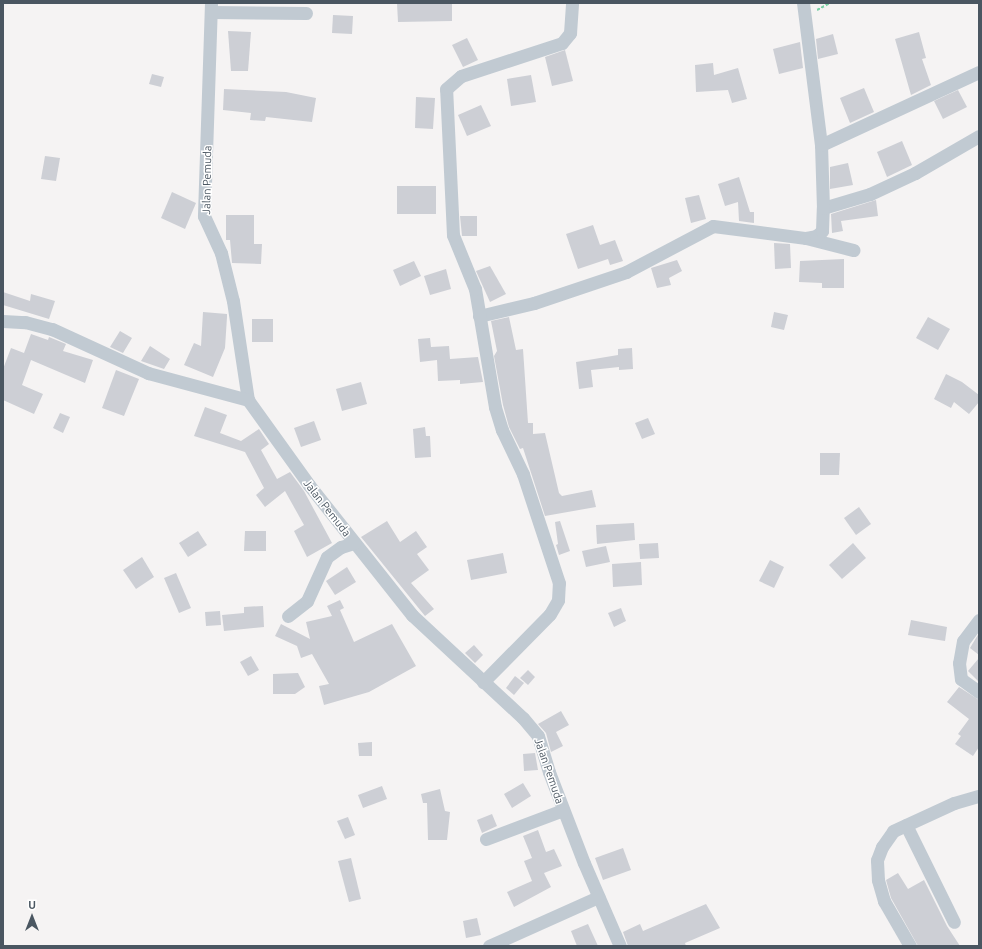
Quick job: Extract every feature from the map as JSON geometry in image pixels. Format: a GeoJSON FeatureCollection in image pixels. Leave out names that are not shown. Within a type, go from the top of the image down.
{"type":"FeatureCollection","features":[{"type":"Feature","properties":{"kind":"street"},"geometry":{"type":"LineString","coordinates":[[483,682],[550,614],[558,600],[559,583],[523,474],[502,430],[495,407],[475,290],[453,235],[446,88],[461,76],[562,43],[570,33],[572,3]]}},
{"type":"Feature","properties":{"kind":"street"},"geometry":{"type":"LineString","coordinates":[[803,3],[820,145],[823,208],[822,231],[816,236],[806,238]]}},
{"type":"Feature","properties":{"kind":"street"},"geometry":{"type":"LineString","coordinates":[[211,7],[306,13]]}},
{"type":"Feature","properties":{"kind":"street","name":"Jalan Pemuda"},"geometry":{"type":"LineString","coordinates":[[211,7],[204,216],[220,253],[233,301],[248,400],[354,543],[412,616],[523,718],[538,736],[563,810],[598,897],[620,946]]}},
{"type":"Feature","properties":{"kind":"street"},"geometry":{"type":"LineString","coordinates":[[820,145],[979,72]]}},
{"type":"Feature","properties":{"kind":"street"},"geometry":{"type":"LineString","coordinates":[[823,208],[870,194],[915,173],[979,136]]}},
{"type":"Feature","properties":{"kind":"street"},"geometry":{"type":"LineString","coordinates":[[479,316],[534,303],[626,272],[713,226],[806,238],[853,250]]}},
{"type":"Feature","properties":{"kind":"street"},"geometry":{"type":"LineString","coordinates":[[3,322],[25,322],[52,329],[148,373],[248,400]]}},
{"type":"Feature","properties":{"kind":"street"},"geometry":{"type":"LineString","coordinates":[[288,616],[307,601],[327,557],[341,547],[354,543]]}},
{"type":"Feature","properties":{"kind":"street"},"geometry":{"type":"LineString","coordinates":[[979,620],[963,641],[959,663],[961,679],[979,692]]}},
{"type":"Feature","properties":{"kind":"street"},"geometry":{"type":"LineString","coordinates":[[910,946],[884,900],[878,880],[877,860],[893,831],[954,803],[979,796]]}},
{"type":"Feature","properties":{"kind":"street"},"geometry":{"type":"LineString","coordinates":[[486,839],[563,810]]}},
{"type":"Feature","properties":{"kind":"street"},"geometry":{"type":"LineString","coordinates":[[906,825],[954,922]]}},
{"type":"Feature","properties":{"kind":"street"},"geometry":{"type":"LineString","coordinates":[[489,946],[598,897]]}},
{"type":"Feature","properties":{"kind":"building"},"geometry":{"type":"Polygon","coordinates":[[[397,3],[452,3],[452,21],[398,22],[397,3]]]}},
{"type":"Feature","properties":{"kind":"building"},"geometry":{"type":"Polygon","coordinates":[[[333,15],[353,16],[352,34],[332,33],[333,15]]]}},
{"type":"Feature","properties":{"kind":"building"},"geometry":{"type":"Polygon","coordinates":[[[228,31],[251,32],[248,71],[231,71],[228,31]]]}},
{"type":"Feature","properties":{"kind":"building"},"geometry":{"type":"Polygon","coordinates":[[[919,32],[926,58],[922,59],[931,85],[911,95],[895,39],[919,32]]]}},
{"type":"Feature","properties":{"kind":"building"},"geometry":{"type":"Polygon","coordinates":[[[833,34],[838,54],[818,59],[816,39],[833,34]]]}},
{"type":"Feature","properties":{"kind":"building"},"geometry":{"type":"Polygon","coordinates":[[[467,38],[478,60],[463,67],[452,45],[467,38]]]}},
{"type":"Feature","properties":{"kind":"building"},"geometry":{"type":"Polygon","coordinates":[[[800,42],[803,68],[779,74],[773,49],[800,42]]]}},
{"type":"Feature","properties":{"kind":"building"},"geometry":{"type":"Polygon","coordinates":[[[565,50],[573,81],[552,86],[545,57],[565,50]]]}},
{"type":"Feature","properties":{"kind":"building"},"geometry":{"type":"Polygon","coordinates":[[[713,63],[714,75],[738,68],[747,99],[732,103],[728,90],[696,92],[695,65],[713,63]]]}},
{"type":"Feature","properties":{"kind":"building"},"geometry":{"type":"Polygon","coordinates":[[[152,74],[164,77],[161,87],[149,84],[152,74]]]}},
{"type":"Feature","properties":{"kind":"building"},"geometry":{"type":"Polygon","coordinates":[[[531,75],[536,102],[511,106],[507,79],[531,75]]]}},
{"type":"Feature","properties":{"kind":"building"},"geometry":{"type":"Polygon","coordinates":[[[864,88],[874,112],[850,123],[840,98],[864,88]]]}},
{"type":"Feature","properties":{"kind":"building"},"geometry":{"type":"Polygon","coordinates":[[[224,89],[286,92],[316,98],[312,122],[266,117],[265,121],[250,120],[251,113],[223,110],[224,89]]]}},
{"type":"Feature","properties":{"kind":"building"},"geometry":{"type":"Polygon","coordinates":[[[958,90],[967,107],[943,119],[934,101],[958,90]]]}},
{"type":"Feature","properties":{"kind":"building"},"geometry":{"type":"Polygon","coordinates":[[[416,97],[435,98],[433,129],[415,128],[416,97]]]}},
{"type":"Feature","properties":{"kind":"building"},"geometry":{"type":"Polygon","coordinates":[[[481,105],[491,126],[467,136],[458,115],[481,105]]]}},
{"type":"Feature","properties":{"kind":"building"},"geometry":{"type":"Polygon","coordinates":[[[902,141],[912,165],[887,177],[877,152],[902,141]]]}},
{"type":"Feature","properties":{"kind":"building"},"geometry":{"type":"Polygon","coordinates":[[[45,156],[60,158],[56,181],[41,179],[45,156]]]}},
{"type":"Feature","properties":{"kind":"building"},"geometry":{"type":"Polygon","coordinates":[[[848,163],[853,185],[830,189],[830,167],[848,163]]]}},
{"type":"Feature","properties":{"kind":"building"},"geometry":{"type":"Polygon","coordinates":[[[739,177],[750,212],[754,212],[754,223],[739,221],[738,202],[725,206],[718,184],[739,177]]]}},
{"type":"Feature","properties":{"kind":"building"},"geometry":{"type":"Polygon","coordinates":[[[397,186],[436,186],[436,214],[397,214],[397,186]]]}},
{"type":"Feature","properties":{"kind":"building"},"geometry":{"type":"Polygon","coordinates":[[[172,192],[196,203],[185,229],[161,218],[172,192]]]}},
{"type":"Feature","properties":{"kind":"building"},"geometry":{"type":"Polygon","coordinates":[[[699,195],[706,219],[691,223],[685,198],[699,195]]]}},
{"type":"Feature","properties":{"kind":"building"},"geometry":{"type":"Polygon","coordinates":[[[876,200],[878,216],[841,221],[843,231],[832,233],[831,214],[876,200]]]}},
{"type":"Feature","properties":{"kind":"building"},"geometry":{"type":"Polygon","coordinates":[[[226,215],[254,215],[254,244],[262,244],[261,264],[232,263],[230,240],[226,240],[226,215]]]}},
{"type":"Feature","properties":{"kind":"building"},"geometry":{"type":"Polygon","coordinates":[[[460,216],[477,216],[477,236],[462,236],[460,216]]]}},
{"type":"Feature","properties":{"kind":"building"},"geometry":{"type":"Polygon","coordinates":[[[593,225],[600,245],[615,240],[623,261],[610,265],[608,259],[578,269],[566,234],[593,225]]]}},
{"type":"Feature","properties":{"kind":"building"},"geometry":{"type":"Polygon","coordinates":[[[774,243],[790,244],[791,268],[775,269],[774,243]]]}},
{"type":"Feature","properties":{"kind":"building"},"geometry":{"type":"Polygon","coordinates":[[[844,259],[844,288],[822,288],[822,283],[799,282],[800,261],[844,259]]]}},
{"type":"Feature","properties":{"kind":"building"},"geometry":{"type":"Polygon","coordinates":[[[677,260],[682,271],[669,278],[671,285],[657,288],[651,268],[677,260]]]}},
{"type":"Feature","properties":{"kind":"building"},"geometry":{"type":"Polygon","coordinates":[[[414,261],[421,276],[400,286],[393,270],[414,261]]]}},
{"type":"Feature","properties":{"kind":"building"},"geometry":{"type":"Polygon","coordinates":[[[490,266],[506,294],[490,302],[476,271],[490,266]]]}},
{"type":"Feature","properties":{"kind":"building"},"geometry":{"type":"Polygon","coordinates":[[[446,269],[451,289],[430,295],[424,276],[446,269]]]}},
{"type":"Feature","properties":{"kind":"building"},"geometry":{"type":"Polygon","coordinates":[[[3,292],[30,301],[31,294],[55,301],[49,319],[3,305],[3,292]]]}},
{"type":"Feature","properties":{"kind":"building"},"geometry":{"type":"Polygon","coordinates":[[[203,312],[227,314],[225,348],[213,377],[184,365],[194,343],[201,346],[203,312]]]}},
{"type":"Feature","properties":{"kind":"building"},"geometry":{"type":"Polygon","coordinates":[[[774,312],[788,315],[784,330],[771,327],[774,312]]]}},
{"type":"Feature","properties":{"kind":"building"},"geometry":{"type":"Polygon","coordinates":[[[509,317],[516,350],[523,349],[528,423],[533,423],[533,434],[545,433],[559,493],[562,496],[592,490],[596,507],[545,516],[523,448],[520,449],[509,427],[503,405],[494,356],[497,351],[491,321],[509,317]]]}},
{"type":"Feature","properties":{"kind":"building"},"geometry":{"type":"Polygon","coordinates":[[[928,317],[950,329],[938,350],[916,338],[928,317]]]}},
{"type":"Feature","properties":{"kind":"building"},"geometry":{"type":"Polygon","coordinates":[[[252,319],[273,319],[273,342],[252,342],[252,319]]]}},
{"type":"Feature","properties":{"kind":"building"},"geometry":{"type":"Polygon","coordinates":[[[120,331],[132,338],[123,353],[110,347],[120,331]]]}},
{"type":"Feature","properties":{"kind":"building"},"geometry":{"type":"Polygon","coordinates":[[[31,334],[48,340],[49,337],[66,344],[63,351],[93,360],[85,383],[31,360],[22,385],[43,394],[34,414],[3,400],[3,369],[11,348],[24,353],[31,334]]]}},
{"type":"Feature","properties":{"kind":"building"},"geometry":{"type":"Polygon","coordinates":[[[430,338],[431,347],[449,346],[450,359],[478,357],[483,382],[460,384],[460,380],[438,381],[437,360],[420,362],[418,339],[430,338]]]}},
{"type":"Feature","properties":{"kind":"building"},"geometry":{"type":"Polygon","coordinates":[[[150,346],[170,359],[164,369],[141,361],[150,346]]]}},
{"type":"Feature","properties":{"kind":"building"},"geometry":{"type":"Polygon","coordinates":[[[632,348],[633,369],[619,370],[619,367],[591,370],[593,387],[579,389],[576,362],[618,355],[618,349],[632,348]]]}},
{"type":"Feature","properties":{"kind":"building"},"geometry":{"type":"Polygon","coordinates":[[[116,370],[139,379],[124,416],[102,408],[116,370]]]}},
{"type":"Feature","properties":{"kind":"building"},"geometry":{"type":"Polygon","coordinates":[[[946,374],[962,382],[979,395],[979,402],[969,414],[954,402],[951,408],[934,399],[946,374]]]}},
{"type":"Feature","properties":{"kind":"building"},"geometry":{"type":"Polygon","coordinates":[[[361,382],[367,404],[342,411],[336,389],[361,382]]]}},
{"type":"Feature","properties":{"kind":"building"},"geometry":{"type":"Polygon","coordinates":[[[205,407],[227,415],[220,433],[241,441],[259,429],[269,444],[261,450],[277,479],[290,472],[304,491],[332,543],[307,557],[294,531],[304,525],[285,491],[265,507],[256,495],[264,488],[245,452],[194,436],[205,407]]]}},
{"type":"Feature","properties":{"kind":"building"},"geometry":{"type":"Polygon","coordinates":[[[60,413],[70,417],[63,433],[53,428],[60,413]]]}},
{"type":"Feature","properties":{"kind":"building"},"geometry":{"type":"Polygon","coordinates":[[[648,418],[655,434],[642,439],[635,423],[648,418]]]}},
{"type":"Feature","properties":{"kind":"building"},"geometry":{"type":"Polygon","coordinates":[[[314,421],[321,440],[301,447],[294,428],[314,421]]]}},
{"type":"Feature","properties":{"kind":"building"},"geometry":{"type":"Polygon","coordinates":[[[425,427],[426,436],[430,436],[431,457],[415,458],[413,429],[425,427]]]}},
{"type":"Feature","properties":{"kind":"building"},"geometry":{"type":"Polygon","coordinates":[[[820,453],[840,453],[839,475],[820,475],[820,453]]]}},
{"type":"Feature","properties":{"kind":"building"},"geometry":{"type":"Polygon","coordinates":[[[859,507],[871,524],[856,535],[844,518],[859,507]]]}},
{"type":"Feature","properties":{"kind":"building"},"geometry":{"type":"Polygon","coordinates":[[[387,521],[400,542],[416,531],[427,547],[417,554],[429,570],[411,583],[434,609],[425,616],[361,537],[387,521]]]}},
{"type":"Feature","properties":{"kind":"building"},"geometry":{"type":"Polygon","coordinates":[[[560,521],[570,551],[559,555],[556,545],[558,544],[555,522],[560,521]]]}},
{"type":"Feature","properties":{"kind":"building"},"geometry":{"type":"Polygon","coordinates":[[[634,523],[635,540],[597,544],[596,525],[634,523]]]}},
{"type":"Feature","properties":{"kind":"building"},"geometry":{"type":"Polygon","coordinates":[[[198,531],[207,545],[188,557],[179,543],[198,531]]]}},
{"type":"Feature","properties":{"kind":"building"},"geometry":{"type":"Polygon","coordinates":[[[245,531],[266,531],[266,551],[244,551],[245,531]]]}},
{"type":"Feature","properties":{"kind":"building"},"geometry":{"type":"Polygon","coordinates":[[[658,543],[659,558],[640,559],[639,544],[658,543]]]}},
{"type":"Feature","properties":{"kind":"building"},"geometry":{"type":"Polygon","coordinates":[[[853,543],[866,558],[842,579],[829,565],[853,543]]]}},
{"type":"Feature","properties":{"kind":"building"},"geometry":{"type":"Polygon","coordinates":[[[606,546],[610,562],[586,567],[582,551],[606,546]]]}},
{"type":"Feature","properties":{"kind":"building"},"geometry":{"type":"Polygon","coordinates":[[[503,553],[507,573],[471,580],[467,560],[503,553]]]}},
{"type":"Feature","properties":{"kind":"building"},"geometry":{"type":"Polygon","coordinates":[[[142,557],[154,577],[136,589],[123,570],[142,557]]]}},
{"type":"Feature","properties":{"kind":"building"},"geometry":{"type":"Polygon","coordinates":[[[770,560],[784,567],[774,588],[759,581],[770,560]]]}},
{"type":"Feature","properties":{"kind":"building"},"geometry":{"type":"Polygon","coordinates":[[[641,562],[642,585],[613,587],[612,564],[641,562]]]}},
{"type":"Feature","properties":{"kind":"building"},"geometry":{"type":"Polygon","coordinates":[[[347,567],[356,582],[335,595],[326,581],[347,567]]]}},
{"type":"Feature","properties":{"kind":"building"},"geometry":{"type":"Polygon","coordinates":[[[176,573],[191,608],[179,613],[164,578],[176,573]]]}},
{"type":"Feature","properties":{"kind":"building"},"geometry":{"type":"Polygon","coordinates":[[[340,600],[344,608],[340,610],[354,642],[392,624],[416,666],[369,692],[324,705],[319,686],[329,684],[312,654],[301,658],[297,646],[275,636],[281,624],[310,639],[306,622],[332,616],[327,606],[340,600]]]}},
{"type":"Feature","properties":{"kind":"building"},"geometry":{"type":"Polygon","coordinates":[[[263,606],[264,627],[224,631],[222,615],[244,613],[244,607],[263,606]]]}},
{"type":"Feature","properties":{"kind":"building"},"geometry":{"type":"Polygon","coordinates":[[[621,608],[626,621],[614,627],[608,613],[621,608]]]}},
{"type":"Feature","properties":{"kind":"building"},"geometry":{"type":"Polygon","coordinates":[[[220,611],[221,625],[206,626],[205,612],[220,611]]]}},
{"type":"Feature","properties":{"kind":"building"},"geometry":{"type":"Polygon","coordinates":[[[911,620],[947,627],[945,641],[908,635],[911,620]]]}},
{"type":"Feature","properties":{"kind":"building"},"geometry":{"type":"Polygon","coordinates":[[[979,633],[979,655],[970,648],[979,633]]]}},
{"type":"Feature","properties":{"kind":"building"},"geometry":{"type":"Polygon","coordinates":[[[474,645],[483,655],[475,663],[465,653],[474,645]]]}},
{"type":"Feature","properties":{"kind":"building"},"geometry":{"type":"Polygon","coordinates":[[[251,656],[259,670],[248,676],[240,662],[251,656]]]}},
{"type":"Feature","properties":{"kind":"building"},"geometry":{"type":"Polygon","coordinates":[[[979,658],[979,682],[968,671],[979,658]]]}},
{"type":"Feature","properties":{"kind":"building"},"geometry":{"type":"Polygon","coordinates":[[[528,670],[535,677],[528,685],[520,678],[528,670]]]}},
{"type":"Feature","properties":{"kind":"building"},"geometry":{"type":"Polygon","coordinates":[[[298,673],[305,687],[295,694],[273,694],[273,674],[298,673]]]}},
{"type":"Feature","properties":{"kind":"building"},"geometry":{"type":"Polygon","coordinates":[[[515,676],[524,683],[514,695],[506,688],[515,676]]]}},
{"type":"Feature","properties":{"kind":"building"},"geometry":{"type":"Polygon","coordinates":[[[959,687],[979,700],[979,747],[973,756],[955,744],[961,736],[958,734],[969,719],[947,702],[959,687]]]}},
{"type":"Feature","properties":{"kind":"building"},"geometry":{"type":"Polygon","coordinates":[[[561,711],[569,725],[556,732],[563,746],[551,752],[546,733],[538,724],[561,711]]]}},
{"type":"Feature","properties":{"kind":"building"},"geometry":{"type":"Polygon","coordinates":[[[372,742],[372,756],[359,756],[358,743],[372,742]]]}},
{"type":"Feature","properties":{"kind":"building"},"geometry":{"type":"Polygon","coordinates":[[[535,753],[538,770],[524,771],[523,754],[535,753]]]}},
{"type":"Feature","properties":{"kind":"building"},"geometry":{"type":"Polygon","coordinates":[[[523,783],[531,796],[512,808],[504,794],[523,783]]]}},
{"type":"Feature","properties":{"kind":"building"},"geometry":{"type":"Polygon","coordinates":[[[382,786],[387,799],[363,808],[358,795],[382,786]]]}},
{"type":"Feature","properties":{"kind":"building"},"geometry":{"type":"Polygon","coordinates":[[[440,789],[445,811],[450,812],[447,840],[428,840],[427,803],[423,803],[421,794],[440,789]]]}},
{"type":"Feature","properties":{"kind":"building"},"geometry":{"type":"Polygon","coordinates":[[[492,814],[497,826],[482,833],[477,820],[492,814]]]}},
{"type":"Feature","properties":{"kind":"building"},"geometry":{"type":"Polygon","coordinates":[[[348,817],[355,835],[345,839],[337,821],[348,817]]]}},
{"type":"Feature","properties":{"kind":"building"},"geometry":{"type":"Polygon","coordinates":[[[538,830],[546,852],[554,849],[562,866],[544,873],[551,887],[514,907],[507,892],[532,881],[524,861],[532,858],[523,836],[538,830]]]}},
{"type":"Feature","properties":{"kind":"building"},"geometry":{"type":"Polygon","coordinates":[[[623,848],[631,870],[603,880],[595,858],[623,848]]]}},
{"type":"Feature","properties":{"kind":"building"},"geometry":{"type":"Polygon","coordinates":[[[351,858],[361,899],[349,902],[338,861],[351,858]]]}},
{"type":"Feature","properties":{"kind":"building"},"geometry":{"type":"Polygon","coordinates":[[[898,873],[908,889],[924,880],[947,926],[960,946],[918,946],[891,898],[886,880],[898,873]]]}},
{"type":"Feature","properties":{"kind":"building"},"geometry":{"type":"Polygon","coordinates":[[[706,904],[720,928],[685,943],[686,946],[628,946],[623,932],[640,924],[643,931],[706,904]]]}},
{"type":"Feature","properties":{"kind":"building"},"geometry":{"type":"Polygon","coordinates":[[[477,918],[481,935],[466,938],[463,921],[477,918]]]}},
{"type":"Feature","properties":{"kind":"building"},"geometry":{"type":"Polygon","coordinates":[[[588,924],[598,946],[577,946],[571,931],[588,924]]]}}]}
